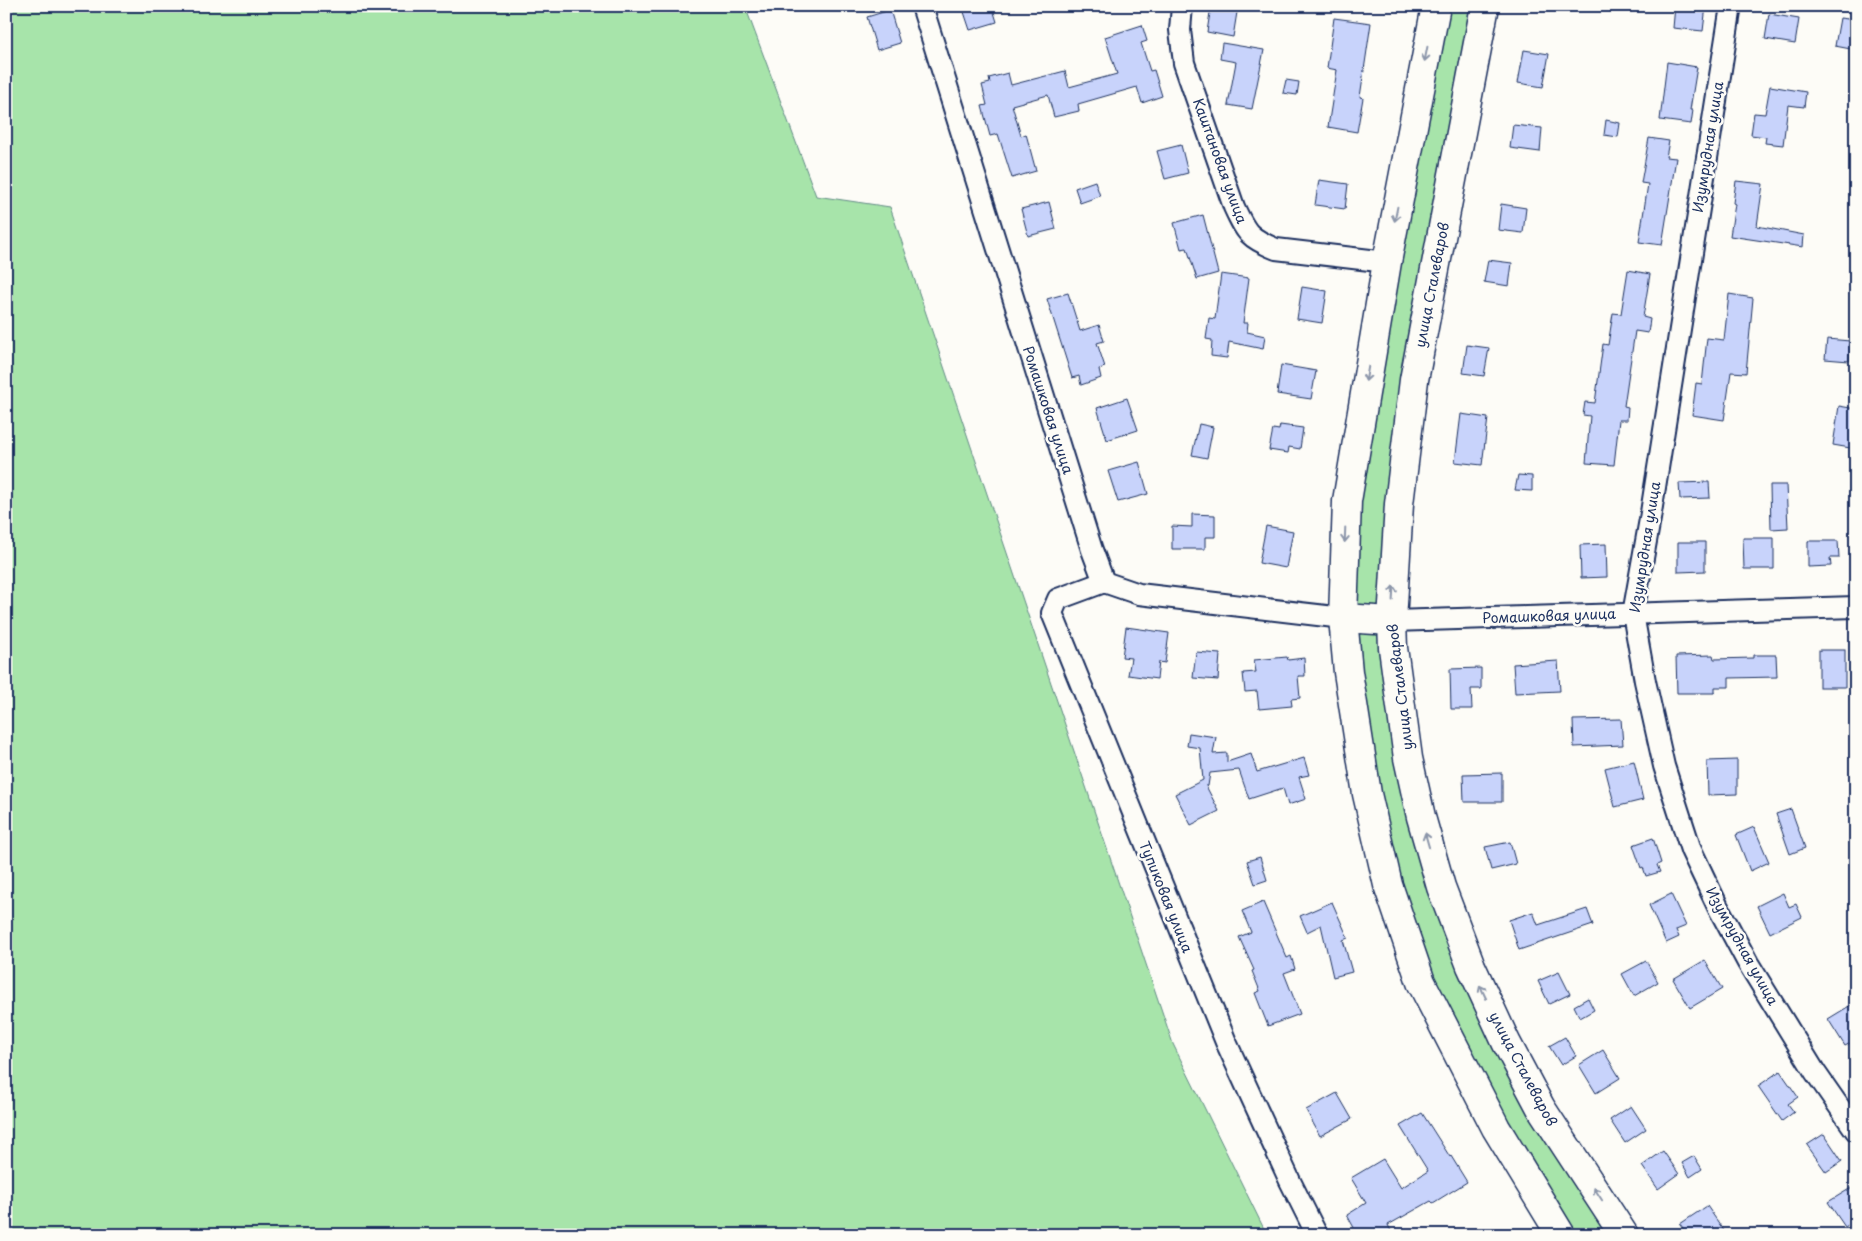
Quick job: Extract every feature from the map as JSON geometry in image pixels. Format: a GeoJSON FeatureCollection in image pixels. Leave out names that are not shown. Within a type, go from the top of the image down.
{"type":"FeatureCollection","features":[{"type":"Feature","properties":{"kind":"main road"},"geometry":{"type":"LineString","coordinates":[[1436,6],[1387,262],[1346,501],[1343,618],[1348,672],[1367,794],[1388,885],[1421,982],[1496,1128],[1561,1235]]}},
{"type":"Feature","properties":{"kind":"main road","name":"улица Сталеваров"},"geometry":{"type":"LineString","coordinates":[[1485,6],[1414,380],[1398,504],[1392,621],[1393,648],[1408,758],[1421,817],[1441,887],[1471,966],[1506,1042],[1541,1108],[1624,1235]]}},
{"type":"Feature","properties":{"kind":"main road"},"geometry":{"type":"LineString","coordinates":[[1343,618],[1392,621]]}},
{"type":"Feature","properties":{"kind":"street","name":"Ромашковая улица"},"geometry":{"type":"LineString","coordinates":[[922,6],[1104,582]]}},
{"type":"Feature","properties":{"kind":"street","name":"Каштановая улица"},"geometry":{"type":"LineString","coordinates":[[1182,6],[1180,30],[1184,63],[1234,207],[1245,230],[1259,242],[1276,249],[1387,262]]}},
{"type":"Feature","properties":{"kind":"street","name":"Изумрудная улица"},"geometry":{"type":"LineString","coordinates":[[1731,6],[1633,614],[1645,681],[1664,766],[1691,850],[1718,907],[1748,963],[1815,1072],[1856,1131]]}},
{"type":"Feature","properties":{"kind":"street"},"geometry":{"type":"LineString","coordinates":[[1104,582],[1139,594],[1343,618]]}},
{"type":"Feature","properties":{"kind":"street","name":"Тупиковая улица"},"geometry":{"type":"LineString","coordinates":[[1104,582],[1058,599],[1052,613],[1226,1042],[1317,1235]]}},
{"type":"Feature","properties":{"kind":"street","name":"Ромашковая улица"},"geometry":{"type":"LineString","coordinates":[[1392,621],[1856,606]]}},
{"type":"Feature","properties":{"kind":"green space"},"geometry":{"type":"Polygon","coordinates":[[[6,6],[745,6],[816,196],[890,207],[1173,1044],[1267,1235],[6,1235],[6,6]]]}},
{"type":"Feature","properties":{"kind":"green space"},"geometry":{"type":"Polygon","coordinates":[[[1445,6],[1477,6],[1383,609],[1354,607],[1354,533],[1445,6]]]}},
{"type":"Feature","properties":{"kind":"green space"},"geometry":{"type":"Polygon","coordinates":[[[1378,627],[1420,847],[1609,1235],[1572,1235],[1520,1153],[1438,996],[1388,856],[1355,633],[1378,627]]]}},
{"type":"Feature","properties":{"kind":"building"},"geometry":{"type":"Polygon","coordinates":[[[962,6],[992,6],[997,22],[970,30],[962,6]]]}},
{"type":"Feature","properties":{"kind":"building"},"geometry":{"type":"Polygon","coordinates":[[[1211,6],[1238,6],[1233,37],[1207,32],[1211,6]]]}},
{"type":"Feature","properties":{"kind":"building"},"geometry":{"type":"Polygon","coordinates":[[[1675,6],[1706,6],[1703,31],[1673,28],[1675,6]]]}},
{"type":"Feature","properties":{"kind":"building"},"geometry":{"type":"Polygon","coordinates":[[[890,10],[900,43],[877,50],[867,17],[890,10]]]}},
{"type":"Feature","properties":{"kind":"building"},"geometry":{"type":"Polygon","coordinates":[[[1769,14],[1799,19],[1795,44],[1765,39],[1769,14]]]}},
{"type":"Feature","properties":{"kind":"building"},"geometry":{"type":"Polygon","coordinates":[[[1334,18],[1371,23],[1360,97],[1363,98],[1357,132],[1328,127],[1337,70],[1327,68],[1334,18]]]}},
{"type":"Feature","properties":{"kind":"building"},"geometry":{"type":"Polygon","coordinates":[[[1840,18],[1856,20],[1856,50],[1835,46],[1840,18]]]}},
{"type":"Feature","properties":{"kind":"building"},"geometry":{"type":"Polygon","coordinates":[[[1142,25],[1147,41],[1141,43],[1150,71],[1154,70],[1162,96],[1142,103],[1137,87],[1078,104],[1079,111],[1054,117],[1048,95],[1012,105],[1021,136],[1026,134],[1036,171],[1012,178],[998,134],[990,136],[982,106],[987,105],[982,85],[990,83],[989,78],[1008,73],[1011,85],[1065,71],[1069,87],[1117,74],[1105,37],[1142,25]]]}},
{"type":"Feature","properties":{"kind":"building"},"geometry":{"type":"Polygon","coordinates":[[[1222,43],[1264,50],[1252,109],[1228,105],[1236,62],[1220,59],[1222,43]]]}},
{"type":"Feature","properties":{"kind":"building"},"geometry":{"type":"Polygon","coordinates":[[[1524,50],[1549,54],[1543,87],[1518,83],[1524,50]]]}},
{"type":"Feature","properties":{"kind":"building"},"geometry":{"type":"Polygon","coordinates":[[[1667,62],[1697,67],[1690,110],[1693,110],[1691,124],[1660,120],[1667,62]]]}},
{"type":"Feature","properties":{"kind":"building"},"geometry":{"type":"Polygon","coordinates":[[[1286,80],[1299,82],[1297,95],[1283,93],[1286,80]]]}},
{"type":"Feature","properties":{"kind":"building"},"geometry":{"type":"Polygon","coordinates":[[[1770,86],[1806,92],[1804,107],[1788,105],[1783,145],[1765,143],[1766,137],[1751,135],[1754,113],[1765,114],[1770,86]]]}},
{"type":"Feature","properties":{"kind":"building"},"geometry":{"type":"Polygon","coordinates":[[[1606,120],[1620,123],[1618,137],[1604,135],[1606,120]]]}},
{"type":"Feature","properties":{"kind":"building"},"geometry":{"type":"Polygon","coordinates":[[[1513,125],[1542,128],[1540,152],[1510,148],[1513,125]]]}},
{"type":"Feature","properties":{"kind":"building"},"geometry":{"type":"Polygon","coordinates":[[[1649,138],[1669,141],[1666,157],[1676,158],[1662,245],[1639,242],[1648,184],[1641,183],[1649,138]]]}},
{"type":"Feature","properties":{"kind":"building"},"geometry":{"type":"Polygon","coordinates":[[[1181,145],[1188,173],[1165,179],[1157,151],[1181,145]]]}},
{"type":"Feature","properties":{"kind":"building"},"geometry":{"type":"Polygon","coordinates":[[[1319,180],[1348,184],[1345,209],[1315,205],[1319,180]]]}},
{"type":"Feature","properties":{"kind":"building"},"geometry":{"type":"Polygon","coordinates":[[[1095,181],[1100,196],[1080,203],[1075,188],[1095,181]]]}},
{"type":"Feature","properties":{"kind":"building"},"geometry":{"type":"Polygon","coordinates":[[[1736,181],[1763,184],[1757,226],[1804,235],[1803,247],[1730,236],[1735,204],[1733,203],[1736,181]]]}},
{"type":"Feature","properties":{"kind":"building"},"geometry":{"type":"Polygon","coordinates":[[[1049,202],[1056,229],[1028,236],[1021,209],[1049,202]]]}},
{"type":"Feature","properties":{"kind":"building"},"geometry":{"type":"Polygon","coordinates":[[[1501,204],[1526,208],[1523,233],[1498,230],[1501,204]]]}},
{"type":"Feature","properties":{"kind":"building"},"geometry":{"type":"Polygon","coordinates":[[[1203,215],[1218,273],[1197,279],[1187,248],[1181,249],[1174,223],[1203,215]]]}},
{"type":"Feature","properties":{"kind":"building"},"geometry":{"type":"Polygon","coordinates":[[[1488,260],[1512,263],[1509,286],[1484,282],[1488,260]]]}},
{"type":"Feature","properties":{"kind":"building"},"geometry":{"type":"Polygon","coordinates":[[[1628,270],[1650,274],[1643,317],[1650,319],[1648,333],[1635,331],[1624,406],[1628,407],[1627,420],[1619,420],[1614,465],[1586,463],[1590,416],[1583,415],[1585,402],[1595,403],[1603,344],[1608,345],[1613,313],[1621,314],[1628,270]]]}},
{"type":"Feature","properties":{"kind":"building"},"geometry":{"type":"Polygon","coordinates":[[[1221,274],[1249,278],[1243,323],[1248,323],[1247,332],[1265,336],[1263,349],[1229,342],[1227,358],[1211,356],[1212,340],[1206,339],[1209,318],[1215,319],[1221,274]]]}},
{"type":"Feature","properties":{"kind":"building"},"geometry":{"type":"Polygon","coordinates":[[[1302,287],[1327,291],[1322,323],[1297,319],[1302,287]]]}},
{"type":"Feature","properties":{"kind":"building"},"geometry":{"type":"Polygon","coordinates":[[[1068,293],[1080,331],[1099,325],[1104,341],[1097,343],[1105,367],[1099,369],[1101,378],[1081,385],[1079,376],[1072,378],[1047,299],[1068,293]]]}},
{"type":"Feature","properties":{"kind":"building"},"geometry":{"type":"Polygon","coordinates":[[[1729,294],[1753,298],[1746,373],[1731,372],[1724,420],[1692,415],[1696,383],[1702,384],[1707,338],[1724,340],[1729,294]]]}},
{"type":"Feature","properties":{"kind":"building"},"geometry":{"type":"Polygon","coordinates":[[[1827,339],[1850,341],[1849,361],[1825,359],[1827,339]]]}},
{"type":"Feature","properties":{"kind":"building"},"geometry":{"type":"Polygon","coordinates":[[[1467,345],[1489,348],[1484,376],[1463,373],[1467,345]]]}},
{"type":"Feature","properties":{"kind":"building"},"geometry":{"type":"Polygon","coordinates":[[[1281,365],[1316,371],[1311,399],[1277,394],[1281,365]]]}},
{"type":"Feature","properties":{"kind":"building"},"geometry":{"type":"Polygon","coordinates":[[[1127,398],[1138,430],[1107,440],[1097,408],[1127,398]]]}},
{"type":"Feature","properties":{"kind":"building"},"geometry":{"type":"Polygon","coordinates":[[[1839,406],[1856,409],[1856,449],[1833,445],[1839,406]]]}},
{"type":"Feature","properties":{"kind":"building"},"geometry":{"type":"Polygon","coordinates":[[[1461,414],[1488,418],[1482,465],[1455,462],[1461,414]]]}},
{"type":"Feature","properties":{"kind":"building"},"geometry":{"type":"Polygon","coordinates":[[[1199,424],[1213,427],[1207,458],[1192,455],[1199,424]]]}},
{"type":"Feature","properties":{"kind":"building"},"geometry":{"type":"Polygon","coordinates":[[[1280,425],[1303,428],[1300,449],[1289,447],[1288,453],[1269,450],[1273,429],[1279,430],[1280,425]]]}},
{"type":"Feature","properties":{"kind":"building"},"geometry":{"type":"Polygon","coordinates":[[[1139,462],[1148,494],[1118,502],[1108,471],[1139,462]]]}},
{"type":"Feature","properties":{"kind":"building"},"geometry":{"type":"Polygon","coordinates":[[[1518,475],[1532,476],[1532,491],[1515,490],[1518,475]]]}},
{"type":"Feature","properties":{"kind":"building"},"geometry":{"type":"Polygon","coordinates":[[[1709,482],[1710,498],[1680,499],[1679,483],[1709,482]]]}},
{"type":"Feature","properties":{"kind":"building"},"geometry":{"type":"Polygon","coordinates":[[[1770,485],[1786,485],[1788,528],[1771,529],[1770,485]]]}},
{"type":"Feature","properties":{"kind":"building"},"geometry":{"type":"Polygon","coordinates":[[[1192,514],[1215,515],[1215,537],[1205,537],[1205,549],[1172,549],[1172,526],[1192,527],[1192,514]]]}},
{"type":"Feature","properties":{"kind":"building"},"geometry":{"type":"Polygon","coordinates":[[[1266,526],[1293,531],[1286,568],[1259,563],[1266,526]]]}},
{"type":"Feature","properties":{"kind":"building"},"geometry":{"type":"Polygon","coordinates":[[[1743,538],[1774,538],[1774,569],[1744,569],[1743,538]]]}},
{"type":"Feature","properties":{"kind":"building"},"geometry":{"type":"Polygon","coordinates":[[[1808,541],[1838,541],[1839,558],[1830,558],[1831,566],[1808,567],[1808,541]]]}},
{"type":"Feature","properties":{"kind":"building"},"geometry":{"type":"Polygon","coordinates":[[[1678,542],[1705,542],[1705,571],[1678,572],[1678,542]]]}},
{"type":"Feature","properties":{"kind":"building"},"geometry":{"type":"Polygon","coordinates":[[[1606,544],[1607,577],[1581,578],[1580,545],[1606,544]]]}},
{"type":"Feature","properties":{"kind":"building"},"geometry":{"type":"Polygon","coordinates":[[[1126,627],[1169,633],[1165,663],[1159,662],[1157,679],[1128,675],[1131,658],[1122,657],[1126,627]]]}},
{"type":"Feature","properties":{"kind":"building"},"geometry":{"type":"Polygon","coordinates":[[[1819,650],[1845,650],[1845,687],[1819,687],[1819,650]]]}},
{"type":"Feature","properties":{"kind":"building"},"geometry":{"type":"Polygon","coordinates":[[[1196,652],[1220,654],[1218,680],[1193,678],[1196,652]]]}},
{"type":"Feature","properties":{"kind":"building"},"geometry":{"type":"Polygon","coordinates":[[[1713,655],[1714,659],[1753,658],[1753,655],[1776,655],[1777,677],[1729,678],[1729,687],[1715,687],[1715,693],[1677,693],[1676,656],[1713,655]]]}},
{"type":"Feature","properties":{"kind":"building"},"geometry":{"type":"Polygon","coordinates":[[[1287,657],[1288,660],[1304,658],[1305,676],[1298,676],[1300,698],[1291,699],[1292,706],[1259,709],[1257,691],[1245,692],[1243,673],[1256,672],[1254,660],[1287,657]]]}},
{"type":"Feature","properties":{"kind":"building"},"geometry":{"type":"Polygon","coordinates":[[[1558,661],[1560,691],[1515,693],[1513,664],[1558,661]]]}},
{"type":"Feature","properties":{"kind":"building"},"geometry":{"type":"Polygon","coordinates":[[[1481,668],[1481,689],[1471,689],[1472,709],[1451,709],[1450,669],[1481,668]]]}},
{"type":"Feature","properties":{"kind":"building"},"geometry":{"type":"Polygon","coordinates":[[[1621,719],[1623,745],[1574,747],[1573,720],[1621,719]]]}},
{"type":"Feature","properties":{"kind":"building"},"geometry":{"type":"Polygon","coordinates":[[[1189,733],[1216,737],[1213,754],[1227,753],[1227,762],[1251,754],[1257,772],[1304,758],[1309,775],[1299,777],[1306,799],[1288,805],[1283,788],[1249,799],[1239,770],[1210,773],[1208,786],[1206,786],[1219,811],[1191,825],[1175,794],[1203,780],[1200,748],[1187,746],[1189,733]]]}},
{"type":"Feature","properties":{"kind":"building"},"geometry":{"type":"Polygon","coordinates":[[[1737,760],[1737,794],[1708,795],[1707,761],[1737,760]]]}},
{"type":"Feature","properties":{"kind":"building"},"geometry":{"type":"Polygon","coordinates":[[[1634,761],[1643,800],[1615,807],[1605,768],[1634,761]]]}},
{"type":"Feature","properties":{"kind":"building"},"geometry":{"type":"Polygon","coordinates":[[[1502,773],[1502,802],[1464,802],[1463,774],[1502,773]]]}},
{"type":"Feature","properties":{"kind":"building"},"geometry":{"type":"Polygon","coordinates":[[[1791,809],[1805,848],[1790,854],[1776,814],[1791,809]]]}},
{"type":"Feature","properties":{"kind":"building"},"geometry":{"type":"Polygon","coordinates":[[[1754,827],[1769,862],[1750,871],[1736,835],[1754,827]]]}},
{"type":"Feature","properties":{"kind":"building"},"geometry":{"type":"Polygon","coordinates":[[[1653,838],[1661,863],[1657,865],[1660,872],[1646,876],[1643,867],[1641,868],[1633,845],[1653,838]]]}},
{"type":"Feature","properties":{"kind":"building"},"geometry":{"type":"Polygon","coordinates":[[[1510,842],[1516,864],[1491,870],[1485,847],[1510,842]]]}},
{"type":"Feature","properties":{"kind":"building"},"geometry":{"type":"Polygon","coordinates":[[[1260,857],[1267,880],[1255,884],[1247,861],[1260,857]]]}},
{"type":"Feature","properties":{"kind":"building"},"geometry":{"type":"Polygon","coordinates":[[[1783,893],[1789,907],[1796,904],[1802,917],[1770,933],[1757,906],[1783,893]]]}},
{"type":"Feature","properties":{"kind":"building"},"geometry":{"type":"Polygon","coordinates":[[[1671,894],[1686,926],[1676,930],[1679,937],[1666,943],[1649,905],[1671,894]]]}},
{"type":"Feature","properties":{"kind":"building"},"geometry":{"type":"Polygon","coordinates":[[[1263,902],[1287,958],[1291,956],[1295,969],[1284,973],[1300,1014],[1268,1026],[1255,993],[1260,991],[1252,971],[1254,970],[1239,937],[1251,932],[1242,911],[1263,902]]]}},
{"type":"Feature","properties":{"kind":"building"},"geometry":{"type":"Polygon","coordinates":[[[1332,902],[1348,938],[1343,940],[1352,972],[1333,977],[1321,925],[1307,932],[1300,916],[1332,902]]]}},
{"type":"Feature","properties":{"kind":"building"},"geometry":{"type":"Polygon","coordinates":[[[1587,909],[1593,925],[1519,950],[1509,920],[1533,912],[1538,925],[1587,909]]]}},
{"type":"Feature","properties":{"kind":"building"},"geometry":{"type":"Polygon","coordinates":[[[1705,960],[1722,989],[1690,1008],[1673,979],[1705,960]]]}},
{"type":"Feature","properties":{"kind":"building"},"geometry":{"type":"Polygon","coordinates":[[[1646,961],[1658,982],[1634,996],[1622,974],[1646,961]]]}},
{"type":"Feature","properties":{"kind":"building"},"geometry":{"type":"Polygon","coordinates":[[[1559,972],[1570,994],[1549,1004],[1538,981],[1559,972]]]}},
{"type":"Feature","properties":{"kind":"building"},"geometry":{"type":"Polygon","coordinates":[[[1588,998],[1594,1010],[1580,1018],[1574,1006],[1588,998]]]}},
{"type":"Feature","properties":{"kind":"building"},"geometry":{"type":"Polygon","coordinates":[[[1851,1005],[1856,1012],[1856,1040],[1845,1046],[1828,1019],[1851,1005]]]}},
{"type":"Feature","properties":{"kind":"building"},"geometry":{"type":"Polygon","coordinates":[[[1565,1037],[1576,1056],[1561,1065],[1549,1046],[1565,1037]]]}},
{"type":"Feature","properties":{"kind":"building"},"geometry":{"type":"Polygon","coordinates":[[[1603,1050],[1620,1078],[1596,1093],[1579,1065],[1603,1050]]]}},
{"type":"Feature","properties":{"kind":"building"},"geometry":{"type":"Polygon","coordinates":[[[1780,1071],[1798,1097],[1788,1104],[1794,1112],[1782,1121],[1758,1086],[1780,1071]]]}},
{"type":"Feature","properties":{"kind":"building"},"geometry":{"type":"Polygon","coordinates":[[[1337,1093],[1352,1119],[1320,1136],[1306,1110],[1337,1093]]]}},
{"type":"Feature","properties":{"kind":"building"},"geometry":{"type":"Polygon","coordinates":[[[1631,1106],[1646,1129],[1625,1143],[1610,1120],[1631,1106]]]}},
{"type":"Feature","properties":{"kind":"building"},"geometry":{"type":"Polygon","coordinates":[[[1422,1113],[1467,1182],[1433,1203],[1431,1201],[1388,1225],[1393,1235],[1358,1235],[1347,1215],[1366,1203],[1351,1178],[1383,1159],[1401,1188],[1428,1171],[1400,1126],[1422,1113]]]}},
{"type":"Feature","properties":{"kind":"building"},"geometry":{"type":"Polygon","coordinates":[[[1824,1134],[1842,1161],[1826,1172],[1807,1145],[1824,1134]]]}},
{"type":"Feature","properties":{"kind":"building"},"geometry":{"type":"Polygon","coordinates":[[[1663,1151],[1679,1174],[1658,1189],[1642,1166],[1663,1151]]]}},
{"type":"Feature","properties":{"kind":"building"},"geometry":{"type":"Polygon","coordinates":[[[1694,1156],[1702,1169],[1690,1177],[1682,1163],[1694,1156]]]}},
{"type":"Feature","properties":{"kind":"building"},"geometry":{"type":"Polygon","coordinates":[[[1856,1185],[1856,1220],[1845,1227],[1828,1202],[1856,1185]]]}},
{"type":"Feature","properties":{"kind":"building"},"geometry":{"type":"Polygon","coordinates":[[[1707,1206],[1727,1235],[1688,1235],[1680,1224],[1707,1206]]]}}]}
